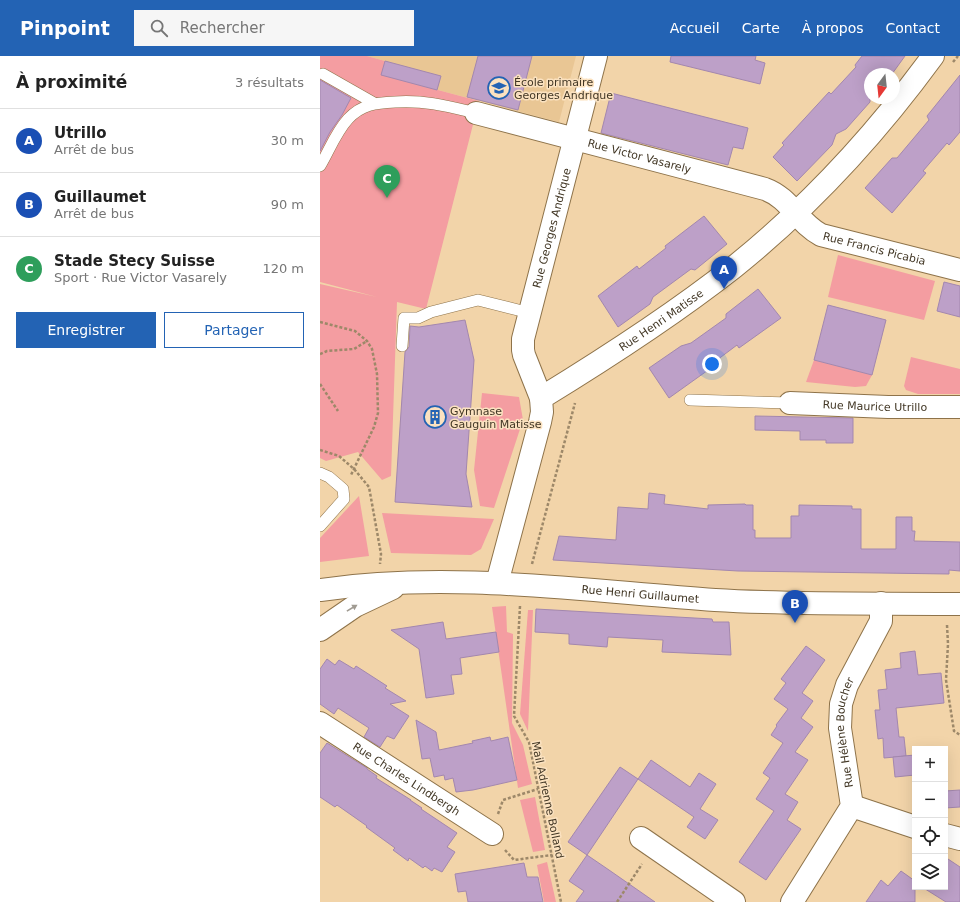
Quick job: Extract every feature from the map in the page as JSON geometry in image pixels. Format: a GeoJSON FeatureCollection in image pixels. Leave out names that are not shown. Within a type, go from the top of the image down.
{"type":"FeatureCollection","features":[{"type":"Feature","properties":{"kind":"street","name":"Rue Georges Andrique"},"geometry":{"type":"LineString","coordinates":[[542,398],[526,362],[523,350],[524,339],[596,56]]}},
{"type":"Feature","properties":{"kind":"street","name":"Rue Henri Matisse"},"geometry":{"type":"LineString","coordinates":[[542,398],[611,354],[708,287],[735,266],[796,213],[856,153],[907,91],[943,60]]}},
{"type":"Feature","properties":{"kind":"street","name":"Rue Victor Vasarely"},"geometry":{"type":"LineString","coordinates":[[476,113],[765,190],[780,197],[796,213]]}},
{"type":"Feature","properties":{"kind":"street","name":"Rue Francis Picabia"},"geometry":{"type":"LineString","coordinates":[[796,213],[810,228],[821,235],[960,270]]}},
{"type":"Feature","properties":{"kind":"street"},"geometry":{"type":"LineString","coordinates":[[497,583],[540,422],[542,398]]}},
{"type":"Feature","properties":{"kind":"street","name":"Rue Maurice Utrillo"},"geometry":{"type":"LineString","coordinates":[[790,403],[888,407],[960,407]]}},
{"type":"Feature","properties":{"kind":"street"},"geometry":{"type":"LineString","coordinates":[[320,630],[355,606],[404,582]]}},
{"type":"Feature","properties":{"kind":"street","name":"Rue Henri Guillaumet"},"geometry":{"type":"LineString","coordinates":[[320,590],[404,582],[497,583],[732,600],[803,603],[953,604]]}},
{"type":"Feature","properties":{"kind":"street","name":"Rue Hélène Boucher"},"geometry":{"type":"LineString","coordinates":[[852,806],[840,728],[841,704],[847,685],[881,621],[881,603]]}},
{"type":"Feature","properties":{"kind":"street","name":"Rue Charles Lindbergh"},"geometry":{"type":"LineString","coordinates":[[320,724],[492,834]]}},
{"type":"Feature","properties":{"kind":"street"},"geometry":{"type":"LineString","coordinates":[[792,902],[852,806],[912,826]]}},
{"type":"Feature","properties":{"kind":"street"},"geometry":{"type":"LineString","coordinates":[[948,836],[960,839]]}},
{"type":"Feature","properties":{"kind":"street"},"geometry":{"type":"LineString","coordinates":[[647,842],[734,902]]}},
{"type":"Feature","properties":{"kind":"lane"},"geometry":{"type":"LineString","coordinates":[[322,74],[374,103]]}},
{"type":"Feature","properties":{"kind":"lane"},"geometry":{"type":"LineString","coordinates":[[320,166],[341,128],[348,119],[355,112],[374,103],[413,101],[439,104],[476,113]]}},
{"type":"Feature","properties":{"kind":"lane"},"geometry":{"type":"LineString","coordinates":[[402,346],[404,318],[418,318],[431,312],[478,300],[530,313]]}},
{"type":"Feature","properties":{"kind":"lane"},"geometry":{"type":"LineString","coordinates":[[690,400],[790,403]]}},
{"type":"Feature","properties":{"kind":"lane"},"geometry":{"type":"LineString","coordinates":[[320,473],[330,477],[343,489],[344,499],[320,526]]}},
{"type":"Feature","properties":{"kind":"path"},"geometry":{"type":"LineString","coordinates":[[943,60],[958,56]]}},
{"type":"Feature","properties":{"kind":"path"},"geometry":{"type":"LineString","coordinates":[[320,322],[355,331],[366,341],[372,349],[377,374],[378,413],[374,427],[343,489]]}},
{"type":"Feature","properties":{"kind":"path"},"geometry":{"type":"LineString","coordinates":[[320,354],[327,351],[354,349],[366,341]]}},
{"type":"Feature","properties":{"kind":"path"},"geometry":{"type":"LineString","coordinates":[[320,384],[338,411]]}},
{"type":"Feature","properties":{"kind":"path","name":"Mail Adrienne Bolland"},"geometry":{"type":"LineString","coordinates":[[561,902],[529,742],[514,716],[520,609],[574,404],[580,399]]}},
{"type":"Feature","properties":{"kind":"path"},"geometry":{"type":"LineString","coordinates":[[320,450],[339,456],[354,469],[369,487],[381,554],[380,584]]}},
{"type":"Feature","properties":{"kind":"path"},"geometry":{"type":"LineString","coordinates":[[953,604],[948,644],[946,680],[954,731],[960,735]]}},
{"type":"Feature","properties":{"kind":"path"},"geometry":{"type":"LineString","coordinates":[[538,789],[503,800],[492,834],[514,860],[552,856]]}},
{"type":"Feature","properties":{"kind":"path"},"geometry":{"type":"LineString","coordinates":[[617,902],[647,842]]}},
{"type":"Feature","properties":{"kind":"shaded area"},"geometry":{"type":"Polygon","coordinates":[[[320,56],[367,56],[385,61],[382,75],[479,101],[426,309],[397,302],[391,476],[382,480],[358,452],[326,461],[320,458],[320,284],[377,297],[320,282],[320,56]]]}},
{"type":"Feature","properties":{"kind":"shaded area","name":"École primaire Georges Andrique"},"geometry":{"type":"Polygon","coordinates":[[[367,56],[576,56],[559,122],[381,75],[385,61],[367,56]]]}},
{"type":"Feature","properties":{"kind":"shaded area"},"geometry":{"type":"Polygon","coordinates":[[[838,255],[935,281],[924,320],[828,297],[838,255]]]}},
{"type":"Feature","properties":{"kind":"shaded area"},"geometry":{"type":"Polygon","coordinates":[[[911,357],[960,369],[960,394],[918,394],[906,390],[904,386],[911,357]]]}},
{"type":"Feature","properties":{"kind":"shaded area"},"geometry":{"type":"Polygon","coordinates":[[[814,360],[872,375],[866,386],[855,387],[806,382],[814,360]]]}},
{"type":"Feature","properties":{"kind":"shaded area"},"geometry":{"type":"Polygon","coordinates":[[[482,393],[519,397],[523,420],[494,508],[480,506],[474,470],[482,393]]]}},
{"type":"Feature","properties":{"kind":"shaded area"},"geometry":{"type":"Polygon","coordinates":[[[359,496],[369,556],[320,562],[320,538],[359,496]]]}},
{"type":"Feature","properties":{"kind":"shaded area"},"geometry":{"type":"Polygon","coordinates":[[[382,513],[494,519],[481,549],[471,555],[391,553],[382,513]]]}},
{"type":"Feature","properties":{"kind":"shaded area"},"geometry":{"type":"Polygon","coordinates":[[[506,606],[507,632],[513,634],[512,723],[523,745],[532,784],[518,788],[492,607],[506,606]]]}},
{"type":"Feature","properties":{"kind":"shaded area"},"geometry":{"type":"Polygon","coordinates":[[[528,610],[533,610],[528,731],[520,714],[528,610]]]}},
{"type":"Feature","properties":{"kind":"shaded area"},"geometry":{"type":"Polygon","coordinates":[[[535,797],[545,850],[533,852],[520,800],[535,797]]]}},
{"type":"Feature","properties":{"kind":"shaded area"},"geometry":{"type":"Polygon","coordinates":[[[547,862],[556,902],[544,902],[537,865],[547,862]]]}},
{"type":"Feature","properties":{"kind":"building"},"geometry":{"type":"Polygon","coordinates":[[[478,56],[532,56],[518,110],[467,97],[478,56]]]}},
{"type":"Feature","properties":{"kind":"building"},"geometry":{"type":"Polygon","coordinates":[[[671,56],[756,56],[755,60],[765,63],[760,84],[670,62],[671,56]]]}},
{"type":"Feature","properties":{"kind":"building"},"geometry":{"type":"Polygon","coordinates":[[[862,56],[905,56],[896,68],[864,68],[864,104],[868,104],[846,129],[836,134],[832,145],[797,181],[773,157],[784,145],[782,143],[829,92],[831,94],[856,67],[855,65],[862,56]]]}},
{"type":"Feature","properties":{"kind":"building"},"geometry":{"type":"Polygon","coordinates":[[[385,61],[441,76],[437,90],[381,75],[385,61]]]}},
{"type":"Feature","properties":{"kind":"building"},"geometry":{"type":"Polygon","coordinates":[[[960,75],[960,132],[949,145],[947,143],[923,171],[926,173],[892,213],[865,188],[892,158],[897,158],[929,120],[927,116],[960,75]]]}},
{"type":"Feature","properties":{"kind":"building"},"geometry":{"type":"Polygon","coordinates":[[[320,80],[351,98],[320,151],[320,80]]]}},
{"type":"Feature","properties":{"kind":"building"},"geometry":{"type":"Polygon","coordinates":[[[611,93],[748,128],[743,149],[733,147],[728,165],[601,133],[611,93]]]}},
{"type":"Feature","properties":{"kind":"building"},"geometry":{"type":"Polygon","coordinates":[[[704,216],[727,244],[695,270],[691,269],[653,297],[650,304],[618,327],[598,296],[637,266],[639,269],[666,248],[665,246],[704,216]]]}},
{"type":"Feature","properties":{"kind":"building"},"geometry":{"type":"Polygon","coordinates":[[[944,282],[960,286],[960,317],[937,311],[944,282]]]}},
{"type":"Feature","properties":{"kind":"building"},"geometry":{"type":"Polygon","coordinates":[[[758,289],[781,318],[739,348],[737,345],[709,366],[711,368],[669,398],[649,368],[681,346],[691,343],[726,318],[726,314],[758,289]]]}},
{"type":"Feature","properties":{"kind":"building"},"geometry":{"type":"Polygon","coordinates":[[[828,305],[886,320],[872,375],[814,360],[828,305]]]}},
{"type":"Feature","properties":{"kind":"building","name":"Gymnase Gauguin Matisse"},"geometry":{"type":"Polygon","coordinates":[[[465,320],[474,360],[466,474],[472,507],[395,502],[405,352],[409,347],[410,326],[419,327],[465,320]]]}},
{"type":"Feature","properties":{"kind":"building"},"geometry":{"type":"Polygon","coordinates":[[[755,416],[853,418],[853,443],[826,443],[826,440],[800,440],[800,431],[755,430],[755,416]]]}},
{"type":"Feature","properties":{"kind":"building"},"geometry":{"type":"Polygon","coordinates":[[[649,493],[665,495],[664,504],[708,509],[708,505],[753,505],[753,530],[755,530],[755,538],[791,538],[791,516],[799,516],[799,505],[852,506],[852,509],[861,509],[861,549],[896,549],[896,517],[912,517],[912,531],[915,531],[914,541],[960,542],[960,571],[949,570],[949,574],[738,571],[553,560],[559,536],[616,540],[618,507],[648,509],[649,493]]]}},
{"type":"Feature","properties":{"kind":"building"},"geometry":{"type":"Polygon","coordinates":[[[536,609],[712,619],[713,622],[729,622],[731,655],[662,652],[663,640],[608,637],[607,647],[569,644],[569,634],[535,632],[536,609]]]}},
{"type":"Feature","properties":{"kind":"building"},"geometry":{"type":"Polygon","coordinates":[[[443,622],[446,639],[496,632],[499,652],[460,658],[462,674],[451,675],[454,694],[426,698],[419,649],[391,630],[443,622]]]}},
{"type":"Feature","properties":{"kind":"building"},"geometry":{"type":"Polygon","coordinates":[[[806,646],[825,660],[802,693],[813,701],[801,718],[813,727],[795,752],[808,760],[785,794],[798,802],[787,820],[801,829],[766,880],[739,862],[774,811],[756,799],[770,778],[763,773],[783,743],[771,735],[777,726],[776,725],[788,709],[774,699],[786,683],[781,679],[806,646]]]}},
{"type":"Feature","properties":{"kind":"building"},"geometry":{"type":"Polygon","coordinates":[[[915,651],[918,675],[941,673],[944,703],[896,708],[899,737],[904,737],[906,756],[884,758],[883,738],[878,739],[875,710],[880,710],[878,690],[887,689],[885,670],[901,668],[900,653],[915,651]]]}},
{"type":"Feature","properties":{"kind":"building"},"geometry":{"type":"Polygon","coordinates":[[[327,659],[335,665],[339,660],[354,669],[356,666],[387,686],[385,688],[406,701],[390,704],[409,716],[394,739],[387,736],[380,747],[364,737],[369,728],[338,708],[334,714],[320,704],[320,669],[327,659]]]}},
{"type":"Feature","properties":{"kind":"building"},"geometry":{"type":"Polygon","coordinates":[[[416,720],[436,732],[439,750],[473,743],[472,741],[490,737],[491,741],[508,737],[517,780],[473,790],[456,792],[453,778],[445,780],[444,775],[434,777],[430,758],[422,759],[416,720]]]}},
{"type":"Feature","properties":{"kind":"building"},"geometry":{"type":"Polygon","coordinates":[[[327,743],[367,768],[377,776],[376,778],[411,800],[422,808],[421,809],[457,833],[447,847],[455,852],[442,872],[434,868],[432,871],[425,866],[423,868],[409,858],[408,861],[393,850],[395,848],[366,827],[367,826],[337,805],[335,807],[320,797],[320,753],[327,743]]]}},
{"type":"Feature","properties":{"kind":"building"},"geometry":{"type":"Polygon","coordinates":[[[912,755],[912,775],[895,777],[893,757],[912,755]]]}},
{"type":"Feature","properties":{"kind":"building"},"geometry":{"type":"Polygon","coordinates":[[[651,760],[690,787],[699,773],[716,784],[700,809],[718,820],[705,839],[687,827],[694,817],[638,779],[651,760]]]}},
{"type":"Feature","properties":{"kind":"building"},"geometry":{"type":"Polygon","coordinates":[[[620,767],[638,779],[587,855],[568,842],[620,767]]]}},
{"type":"Feature","properties":{"kind":"building"},"geometry":{"type":"Polygon","coordinates":[[[960,790],[960,807],[948,808],[948,791],[960,790]]]}},
{"type":"Feature","properties":{"kind":"building"},"geometry":{"type":"Polygon","coordinates":[[[587,855],[655,902],[576,902],[584,891],[569,881],[587,855]]]}},
{"type":"Feature","properties":{"kind":"building"},"geometry":{"type":"Polygon","coordinates":[[[948,859],[960,867],[960,902],[946,902],[927,890],[948,890],[948,859]]]}},
{"type":"Feature","properties":{"kind":"building"},"geometry":{"type":"Polygon","coordinates":[[[524,863],[527,877],[538,877],[543,902],[468,902],[466,891],[458,892],[455,874],[524,863]]]}},
{"type":"Feature","properties":{"kind":"building"},"geometry":{"type":"Polygon","coordinates":[[[901,871],[912,879],[912,890],[915,890],[915,902],[866,902],[881,880],[888,886],[901,871]]]}},
{"type":"Feature","properties":{"kind":"place","name":"École primaire Georges Andrique"},"geometry":{"type":"Point","coordinates":[499,88]}},
{"type":"Feature","properties":{"kind":"place","name":"Stade Stecy Suisse"},"geometry":{"type":"Point","coordinates":[387,198]}},
{"type":"Feature","properties":{"kind":"place","name":"Utrillo"},"geometry":{"type":"Point","coordinates":[724,289]}},
{"type":"Feature","properties":{"kind":"place","name":"Gymnase Gauguin Matisse"},"geometry":{"type":"Point","coordinates":[435,417]}},
{"type":"Feature","properties":{"kind":"place","name":"Guillaumet"},"geometry":{"type":"Point","coordinates":[795,623]}}]}
